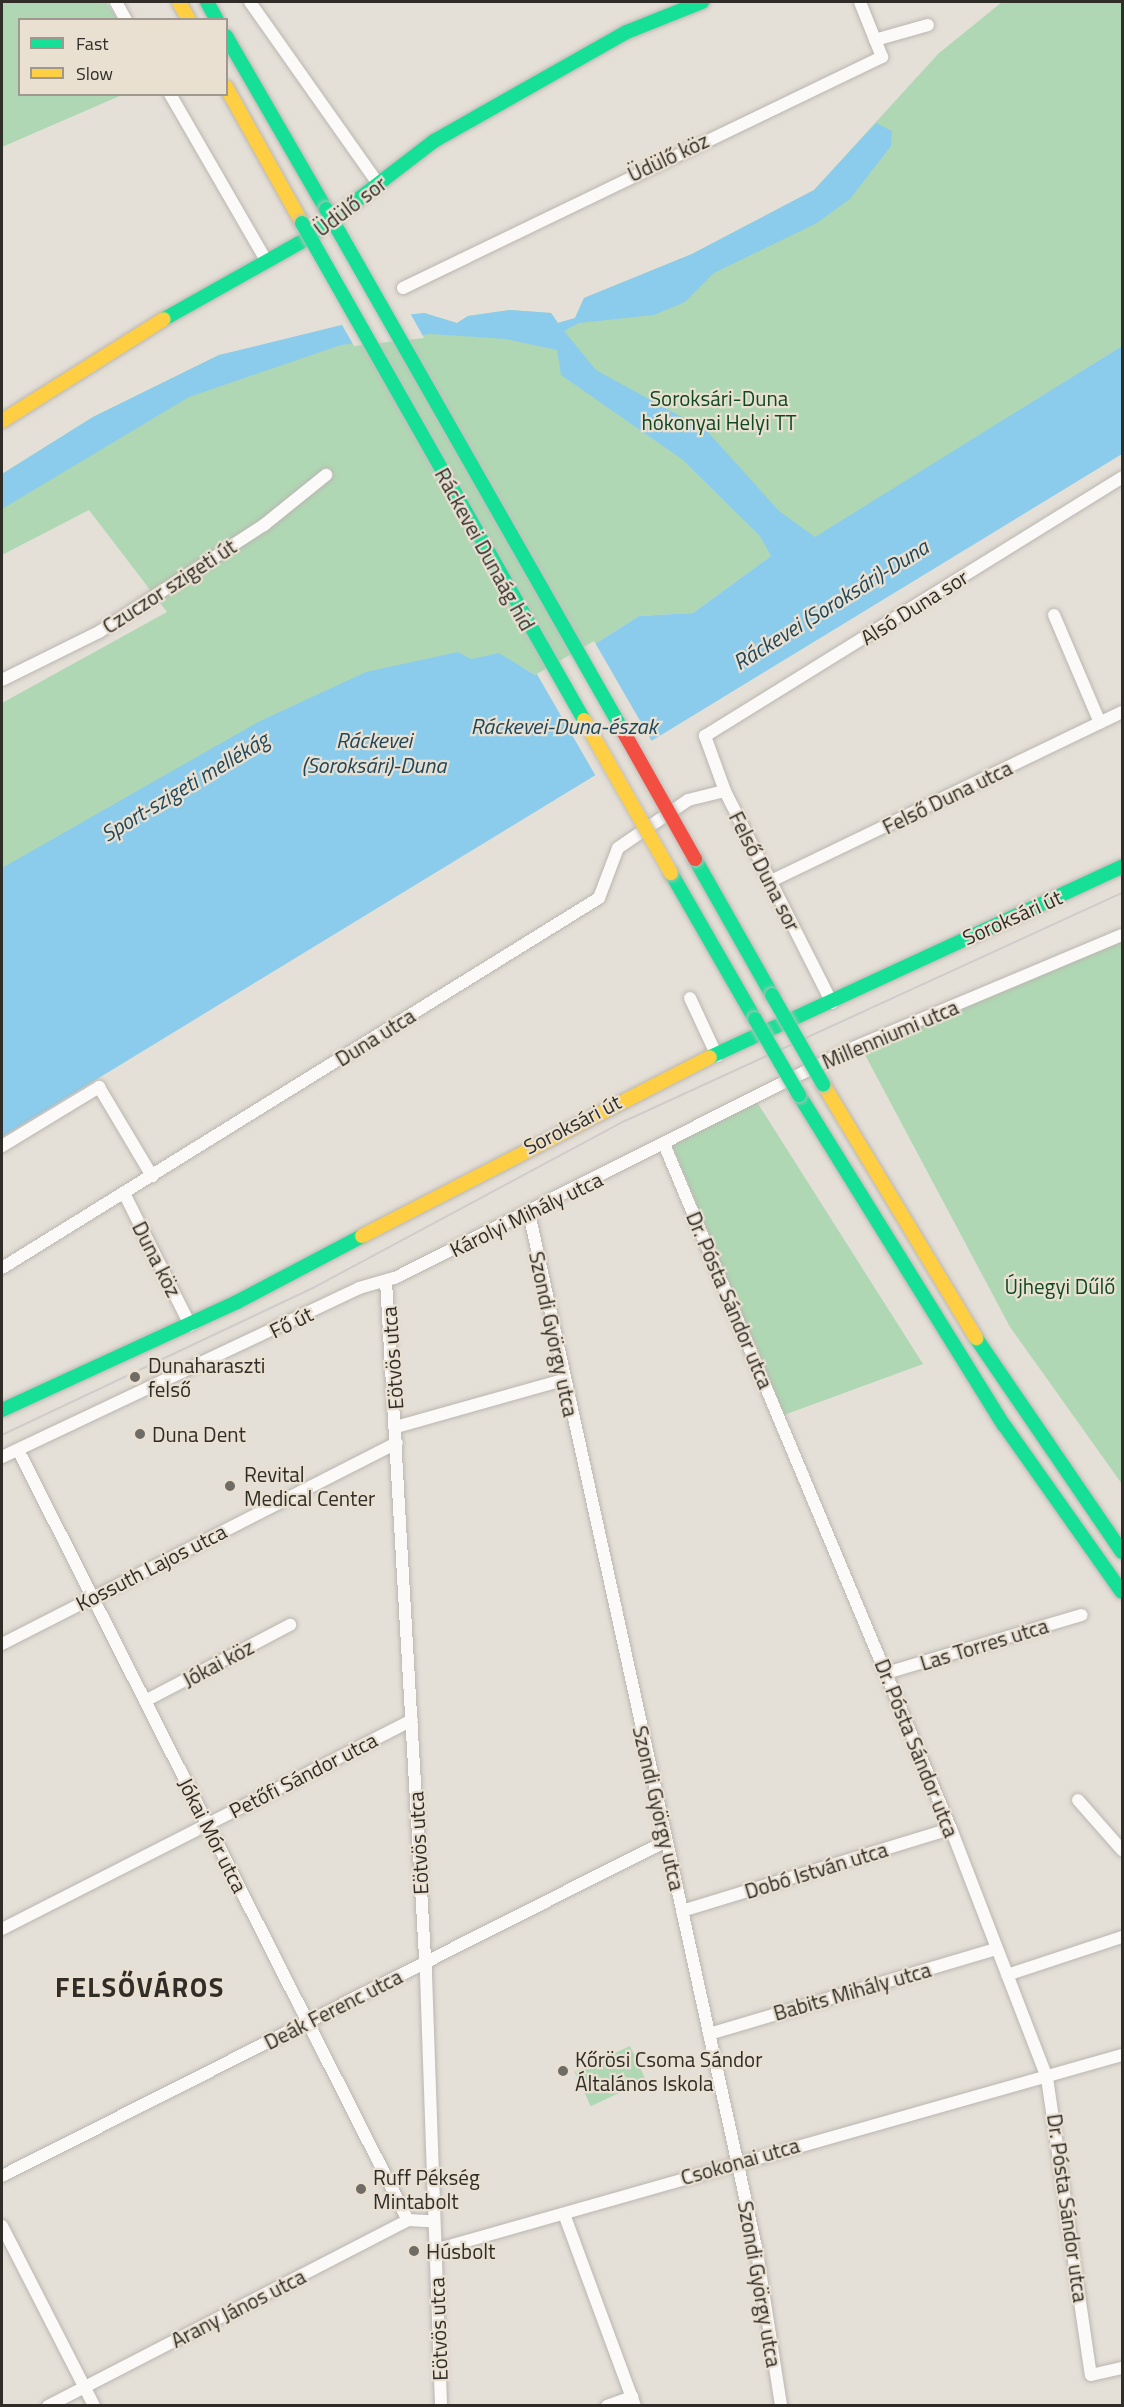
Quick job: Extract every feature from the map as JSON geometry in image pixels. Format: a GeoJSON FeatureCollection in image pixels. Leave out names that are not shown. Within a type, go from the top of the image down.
{"type":"FeatureCollection","features":[{"type":"Feature","properties":{"kind":"main road"},"geometry":{"type":"LineString","coordinates":[[179,2],[188,18]]}},
{"type":"Feature","properties":{"kind":"main road"},"geometry":{"type":"LineString","coordinates":[[207,2],[216,18]]}},
{"type":"Feature","properties":{"kind":"main road","name":"Üdülő sor"},"geometry":{"type":"LineString","coordinates":[[2,422],[132,337],[267,262],[379,185],[434,141],[627,32],[702,2]]}},
{"type":"Feature","properties":{"kind":"main road","name":"Ráckevei Dunaág híd"},"geometry":{"type":"LineString","coordinates":[[228,39],[823,1084],[984,1349],[1122,1552]]}},
{"type":"Feature","properties":{"kind":"main road","name":"Ráckevei Dunaág híd"},"geometry":{"type":"LineString","coordinates":[[228,91],[799,1095],[998,1415],[1122,1592]]}},
{"type":"Feature","properties":{"kind":"main road","name":"Soroksári út"},"geometry":{"type":"LineString","coordinates":[[2,1408],[190,1325],[562,1128],[1122,867]]}},
{"type":"Feature","properties":{"kind":"street"},"geometry":{"type":"LineString","coordinates":[[116,2],[125,18]]}},
{"type":"Feature","properties":{"kind":"street"},"geometry":{"type":"LineString","coordinates":[[250,2],[379,185]]}},
{"type":"Feature","properties":{"kind":"street"},"geometry":{"type":"LineString","coordinates":[[860,2],[875,40],[928,24]]}},
{"type":"Feature","properties":{"kind":"street","name":"Üdülő köz"},"geometry":{"type":"LineString","coordinates":[[402,288],[882,57],[875,40]]}},
{"type":"Feature","properties":{"kind":"street"},"geometry":{"type":"LineString","coordinates":[[171,96],[267,262]]}},
{"type":"Feature","properties":{"kind":"street","name":"Czuczor szigeti út"},"geometry":{"type":"LineString","coordinates":[[2,680],[99,632],[264,525],[326,475]]}},
{"type":"Feature","properties":{"kind":"street","name":"Alsó Duna sor"},"geometry":{"type":"LineString","coordinates":[[705,736],[1122,477]]}},
{"type":"Feature","properties":{"kind":"street"},"geometry":{"type":"LineString","coordinates":[[1054,615],[1100,723]]}},
{"type":"Feature","properties":{"kind":"street","name":"Felső Duna utca"},"geometry":{"type":"LineString","coordinates":[[771,881],[1122,712]]}},
{"type":"Feature","properties":{"kind":"street","name":"Felső Duna sor"},"geometry":{"type":"LineString","coordinates":[[705,736],[725,791],[832,1003]]}},
{"type":"Feature","properties":{"kind":"street","name":"Duna utca"},"geometry":{"type":"LineString","coordinates":[[2,1268],[598,898],[618,848],[688,800],[725,791]]}},
{"type":"Feature","properties":{"kind":"street","name":"Millenniumi utca"},"geometry":{"type":"LineString","coordinates":[[664,1144],[848,1050],[1122,935]]}},
{"type":"Feature","properties":{"kind":"street"},"geometry":{"type":"LineString","coordinates":[[690,998],[717,1056]]}},
{"type":"Feature","properties":{"kind":"street"},"geometry":{"type":"LineString","coordinates":[[2,1146],[99,1087],[152,1176]]}},
{"type":"Feature","properties":{"kind":"street","name":"Károlyi Mihály utca"},"geometry":{"type":"LineString","coordinates":[[386,1281],[529,1213],[664,1144]]}},
{"type":"Feature","properties":{"kind":"street","name":"Dr. Pósta Sándor utca"},"geometry":{"type":"LineString","coordinates":[[664,1144],[951,1829],[1047,2078],[1091,2375],[1122,2368]]}},
{"type":"Feature","properties":{"kind":"street","name":"Duna köz"},"geometry":{"type":"LineString","coordinates":[[124,1193],[190,1325]]}},
{"type":"Feature","properties":{"kind":"street","name":"Szondi György utca"},"geometry":{"type":"LineString","coordinates":[[529,1213],[563,1380],[709,2034],[736,2162],[781,2406]]}},
{"type":"Feature","properties":{"kind":"street","name":"Eötvös utca"},"geometry":{"type":"LineString","coordinates":[[386,1281],[397,1443],[424,1962],[430,2221],[435,2250],[441,2406]]}},
{"type":"Feature","properties":{"kind":"street","name":"Fő út"},"geometry":{"type":"LineString","coordinates":[[2,1457],[359,1288],[386,1281]]}},
{"type":"Feature","properties":{"kind":"street"},"geometry":{"type":"LineString","coordinates":[[396,1427],[563,1380]]}},
{"type":"Feature","properties":{"kind":"street","name":"Kossuth Lajos utca"},"geometry":{"type":"LineString","coordinates":[[2,1644],[397,1443]]}},
{"type":"Feature","properties":{"kind":"street","name":"Jókai Mór utca"},"geometry":{"type":"LineString","coordinates":[[18,1450],[408,2220]]}},
{"type":"Feature","properties":{"kind":"street","name":"Las Torres utca"},"geometry":{"type":"LineString","coordinates":[[886,1673],[1082,1615]]}},
{"type":"Feature","properties":{"kind":"street","name":"Jókai köz"},"geometry":{"type":"LineString","coordinates":[[145,1701],[290,1624]]}},
{"type":"Feature","properties":{"kind":"street","name":"Petőfi Sándor utca"},"geometry":{"type":"LineString","coordinates":[[2,1929],[412,1720]]}},
{"type":"Feature","properties":{"kind":"street"},"geometry":{"type":"LineString","coordinates":[[1078,1800],[1122,1850]]}},
{"type":"Feature","properties":{"kind":"street","name":"Dobó István utca"},"geometry":{"type":"LineString","coordinates":[[682,1911],[951,1829]]}},
{"type":"Feature","properties":{"kind":"street","name":"Deák Ferenc utca"},"geometry":{"type":"LineString","coordinates":[[2,2176],[666,1841]]}},
{"type":"Feature","properties":{"kind":"street"},"geometry":{"type":"LineString","coordinates":[[1007,1975],[1122,1937]]}},
{"type":"Feature","properties":{"kind":"street","name":"Babits Mihály utca"},"geometry":{"type":"LineString","coordinates":[[709,2034],[996,1949]]}},
{"type":"Feature","properties":{"kind":"street","name":"Csokonai utca"},"geometry":{"type":"LineString","coordinates":[[435,2250],[736,2162],[1047,2078],[1122,2055]]}},
{"type":"Feature","properties":{"kind":"street"},"geometry":{"type":"LineString","coordinates":[[564,2214],[634,2401],[607,2406]]}},
{"type":"Feature","properties":{"kind":"street","name":"Arany János utca"},"geometry":{"type":"LineString","coordinates":[[48,2406],[408,2220],[430,2221]]}},
{"type":"Feature","properties":{"kind":"street"},"geometry":{"type":"LineString","coordinates":[[2,2226],[94,2406]]}},
{"type":"Feature","properties":{"kind":"green space"},"geometry":{"type":"Polygon","coordinates":[[[2,2],[106,2],[116,18],[18,18],[18,96],[120,96],[2,147],[2,2]]]}},
{"type":"Feature","properties":{"kind":"green space","name":"Soroksári-Duna hókonyai Helyi TT"},"geometry":{"type":"Polygon","coordinates":[[[1002,2],[1122,2],[1122,346],[824,534],[771,556],[693,613],[639,616],[576,656],[535,675],[522,667],[2,1020],[2,703],[167,612],[89,510],[2,555],[2,474],[93,417],[219,355],[424,313],[457,323],[468,316],[510,310],[551,313],[558,323],[575,318],[584,298],[692,254],[814,190],[938,54],[1002,2]]]}},
{"type":"Feature","properties":{"kind":"green space","name":"Újhegyi Dűlő"},"geometry":{"type":"Polygon","coordinates":[[[1122,939],[1122,1484],[1010,1327],[863,1051],[1122,939]]]}},
{"type":"Feature","properties":{"kind":"green space"},"geometry":{"type":"Polygon","coordinates":[[[755,1099],[923,1364],[784,1415],[672,1145],[755,1099]]]}},
{"type":"Feature","properties":{"kind":"green space"},"geometry":{"type":"Polygon","coordinates":[[[630,2046],[646,2080],[591,2106],[575,2072],[630,2046]]]}},
{"type":"Feature","properties":{"kind":"water","name":"Ráckevei-Duna-észak"},"geometry":{"type":"Polygon","coordinates":[[[876,123],[892,131],[891,146],[850,199],[817,223],[714,273],[685,302],[654,315],[579,323],[564,331],[596,370],[707,431],[779,511],[815,537],[1122,346],[1122,454],[2,1137],[2,868],[258,722],[366,672],[458,652],[471,659],[499,653],[535,675],[576,656],[639,616],[693,613],[771,556],[760,536],[683,460],[561,375],[557,350],[506,339],[431,334],[341,345],[189,397],[2,509],[2,474],[93,417],[219,355],[366,319],[424,313],[457,323],[468,316],[510,310],[551,313],[558,323],[575,318],[584,298],[692,254],[814,190],[876,123]]]}},
{"type":"Feature","properties":{"kind":"pier"},"geometry":{"type":"Polygon","coordinates":[[[409,311],[424,338],[354,346],[341,323],[409,311]]]}},
{"type":"Feature","properties":{"kind":"pier"},"geometry":{"type":"Polygon","coordinates":[[[594,641],[654,745],[597,778],[537,674],[594,641]]]}},
{"type":"Feature","properties":{"kind":"tram line"},"geometry":{"type":"LineString","coordinates":[[2,1435],[313,1288],[625,1121],[1122,893]]}},
{"type":"Feature","properties":{"kind":"traffic: fast"},"geometry":{"type":"LineString","coordinates":[[207,2],[216,18]]}},
{"type":"Feature","properties":{"kind":"traffic: fast"},"geometry":{"type":"LineString","coordinates":[[164,319],[305,240],[434,141],[627,32],[702,2]]}},
{"type":"Feature","properties":{"kind":"traffic: fast"},"geometry":{"type":"LineString","coordinates":[[228,39],[326,209]]}},
{"type":"Feature","properties":{"kind":"traffic: fast"},"geometry":{"type":"LineString","coordinates":[[326,209],[623,731]]}},
{"type":"Feature","properties":{"kind":"traffic: fast"},"geometry":{"type":"LineString","coordinates":[[302,223],[584,720]]}},
{"type":"Feature","properties":{"kind":"traffic: fast"},"geometry":{"type":"LineString","coordinates":[[695,859],[772,995]]}},
{"type":"Feature","properties":{"kind":"traffic: fast"},"geometry":{"type":"LineString","coordinates":[[710,1057],[1122,867]]}},
{"type":"Feature","properties":{"kind":"traffic: fast"},"geometry":{"type":"LineString","coordinates":[[671,873],[755,1019]]}},
{"type":"Feature","properties":{"kind":"traffic: fast"},"geometry":{"type":"LineString","coordinates":[[772,995],[823,1084]]}},
{"type":"Feature","properties":{"kind":"traffic: fast"},"geometry":{"type":"LineString","coordinates":[[755,1019],[799,1095]]}},
{"type":"Feature","properties":{"kind":"traffic: fast"},"geometry":{"type":"LineString","coordinates":[[799,1095],[1004,1425],[1122,1592]]}},
{"type":"Feature","properties":{"kind":"traffic: fast"},"geometry":{"type":"LineString","coordinates":[[2,1410],[237,1302],[362,1236]]}},
{"type":"Feature","properties":{"kind":"traffic: fast"},"geometry":{"type":"LineString","coordinates":[[976,1338],[1122,1552]]}},
{"type":"Feature","properties":{"kind":"traffic: slow"},"geometry":{"type":"LineString","coordinates":[[179,2],[188,18]]}},
{"type":"Feature","properties":{"kind":"traffic: slow"},"geometry":{"type":"LineString","coordinates":[[228,91],[302,223]]}},
{"type":"Feature","properties":{"kind":"traffic: slow"},"geometry":{"type":"LineString","coordinates":[[2,421],[164,319]]}},
{"type":"Feature","properties":{"kind":"traffic: slow"},"geometry":{"type":"LineString","coordinates":[[584,720],[671,873]]}},
{"type":"Feature","properties":{"kind":"traffic: slow"},"geometry":{"type":"LineString","coordinates":[[362,1236],[710,1057]]}},
{"type":"Feature","properties":{"kind":"traffic: slow"},"geometry":{"type":"LineString","coordinates":[[823,1084],[976,1338]]}},
{"type":"Feature","properties":{"kind":"traffic: jam"},"geometry":{"type":"LineString","coordinates":[[623,731],[695,859]]}},
{"type":"Feature","properties":{"kind":"place","name":"Dunaharaszti felső"},"geometry":{"type":"Point","coordinates":[135,1377]}},
{"type":"Feature","properties":{"kind":"place","name":"Duna Dent"},"geometry":{"type":"Point","coordinates":[140,1434]}},
{"type":"Feature","properties":{"kind":"place","name":"Revital Medical Center"},"geometry":{"type":"Point","coordinates":[230,1486]}},
{"type":"Feature","properties":{"kind":"place","name":"Kőrösi Csoma Sándor Általános Iskola"},"geometry":{"type":"Point","coordinates":[563,2071]}},
{"type":"Feature","properties":{"kind":"place","name":"Ruff Pékség Mintabolt"},"geometry":{"type":"Point","coordinates":[361,2189]}},
{"type":"Feature","properties":{"kind":"place","name":"Húsbolt"},"geometry":{"type":"Point","coordinates":[414,2251]}},
{"type":"Feature","properties":{"kind":"district","name":"FELSŐVÁROS"},"geometry":{"type":"Point","coordinates":[140,1987]}},
{"type":"Feature","properties":{"kind":"water label","name":"Ráckevei (Soroksári)-Duna"},"geometry":{"type":"Point","coordinates":[831,605]}},
{"type":"Feature","properties":{"kind":"water label","name":"Ráckevei (Soroksári)-Duna"},"geometry":{"type":"Point","coordinates":[374,752]}},
{"type":"Feature","properties":{"kind":"water label","name":"Sport-szigeti mellékág"},"geometry":{"type":"Point","coordinates":[185,787]}}]}
